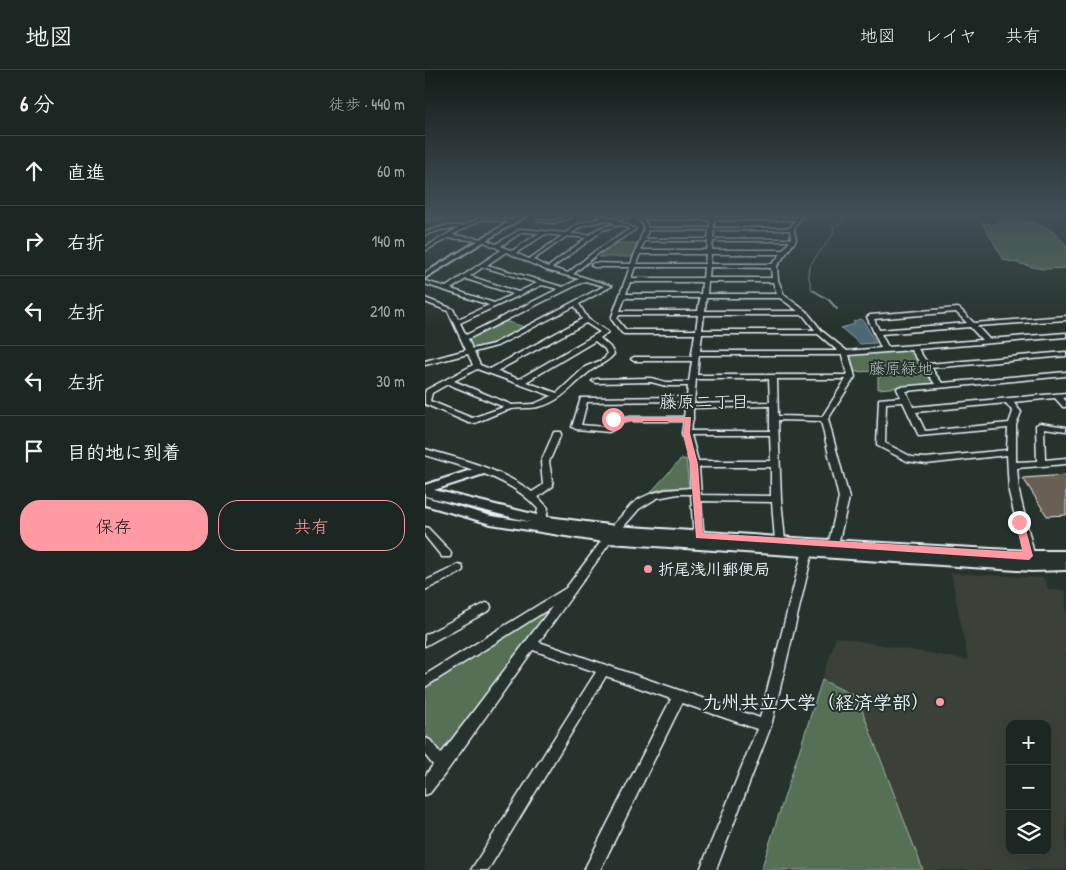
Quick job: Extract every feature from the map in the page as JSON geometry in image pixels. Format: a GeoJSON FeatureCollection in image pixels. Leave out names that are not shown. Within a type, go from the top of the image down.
{"type":"FeatureCollection","features":[{"type":"Feature","properties":{"kind":"street"},"geometry":{"type":"LineString","coordinates":[[425,270],[457,252]]}},
{"type":"Feature","properties":{"kind":"street"},"geometry":{"type":"LineString","coordinates":[[426,279],[463,252]]}},
{"type":"Feature","properties":{"kind":"street"},"geometry":{"type":"LineString","coordinates":[[447,288],[501,252]]}},
{"type":"Feature","properties":{"kind":"street"},"geometry":{"type":"LineString","coordinates":[[529,261],[541,252]]}},
{"type":"Feature","properties":{"kind":"street"},"geometry":{"type":"LineString","coordinates":[[548,269],[569,252]]}},
{"type":"Feature","properties":{"kind":"street"},"geometry":{"type":"LineString","coordinates":[[570,274],[597,252]]}},
{"type":"Feature","properties":{"kind":"street"},"geometry":{"type":"LineString","coordinates":[[638,252],[615,319],[624,332],[820,332]]}},
{"type":"Feature","properties":{"kind":"street"},"geometry":{"type":"LineString","coordinates":[[699,540],[694,464],[687,433],[708,252]]}},
{"type":"Feature","properties":{"kind":"street"},"geometry":{"type":"LineString","coordinates":[[785,252],[775,266],[775,280],[781,296],[805,313],[820,332],[845,353],[851,376],[824,419],[844,498],[832,549]]}},
{"type":"Feature","properties":{"kind":"street"},"geometry":{"type":"LineString","coordinates":[[425,362],[495,345],[609,286],[548,269],[512,253]]}},
{"type":"Feature","properties":{"kind":"street"},"geometry":{"type":"LineString","coordinates":[[482,265],[563,289]]}},
{"type":"Feature","properties":{"kind":"street"},"geometry":{"type":"LineString","coordinates":[[594,266],[775,266]]}},
{"type":"Feature","properties":{"kind":"street"},"geometry":{"type":"LineString","coordinates":[[466,277],[519,294]]}},
{"type":"Feature","properties":{"kind":"street"},"geometry":{"type":"LineString","coordinates":[[426,279],[495,304]]}},
{"type":"Feature","properties":{"kind":"street"},"geometry":{"type":"LineString","coordinates":[[464,338],[584,279]]}},
{"type":"Feature","properties":{"kind":"street"},"geometry":{"type":"LineString","coordinates":[[628,280],[775,280]]}},
{"type":"Feature","properties":{"kind":"street"},"geometry":{"type":"LineString","coordinates":[[458,322],[541,283]]}},
{"type":"Feature","properties":{"kind":"street"},"geometry":{"type":"LineString","coordinates":[[623,296],[781,296]]}},
{"type":"Feature","properties":{"kind":"street"},"geometry":{"type":"LineString","coordinates":[[425,300],[451,310],[477,366],[557,396]]}},
{"type":"Feature","properties":{"kind":"street"},"geometry":{"type":"LineString","coordinates":[[520,382],[605,332],[586,320],[576,304]]}},
{"type":"Feature","properties":{"kind":"street"},"geometry":{"type":"LineString","coordinates":[[885,349],[869,317],[958,310],[987,341]]}},
{"type":"Feature","properties":{"kind":"street"},"geometry":{"type":"LineString","coordinates":[[617,313],[805,313]]}},
{"type":"Feature","properties":{"kind":"street"},"geometry":{"type":"LineString","coordinates":[[876,332],[1066,318]]}},
{"type":"Feature","properties":{"kind":"street"},"geometry":{"type":"LineString","coordinates":[[491,371],[586,320]]}},
{"type":"Feature","properties":{"kind":"street"},"geometry":{"type":"LineString","coordinates":[[634,359],[845,353],[1066,335]]}},
{"type":"Feature","properties":{"kind":"street"},"geometry":{"type":"LineString","coordinates":[[477,366],[429,392],[426,402],[471,421],[511,406],[535,406],[557,396],[588,369],[606,360],[611,354],[608,348],[596,338]]}},
{"type":"Feature","properties":{"kind":"street"},"geometry":{"type":"LineString","coordinates":[[913,347],[940,385]]}},
{"type":"Feature","properties":{"kind":"street"},"geometry":{"type":"LineString","coordinates":[[927,366],[1066,354]]}},
{"type":"Feature","properties":{"kind":"street"},"geometry":{"type":"LineString","coordinates":[[1012,425],[922,434],[901,389],[1066,374]]}},
{"type":"Feature","properties":{"kind":"street"},"geometry":{"type":"LineString","coordinates":[[596,381],[651,380],[666,384],[773,377],[851,376]]}},
{"type":"Feature","properties":{"kind":"street"},"geometry":{"type":"LineString","coordinates":[[773,377],[773,433],[779,545]]}},
{"type":"Feature","properties":{"kind":"street"},"geometry":{"type":"LineString","coordinates":[[449,382],[511,406]]}},
{"type":"Feature","properties":{"kind":"street"},"geometry":{"type":"LineString","coordinates":[[911,410],[1066,395]]}},
{"type":"Feature","properties":{"kind":"street"},"geometry":{"type":"LineString","coordinates":[[1057,396],[1066,406]]}},
{"type":"Feature","properties":{"kind":"street"},"geometry":{"type":"LineString","coordinates":[[906,398],[882,401],[881,444],[910,459],[926,461],[1011,452]]}},
{"type":"Feature","properties":{"kind":"street"},"geometry":{"type":"LineString","coordinates":[[689,419],[613,419],[609,430],[576,427],[584,400],[773,404]]}},
{"type":"Feature","properties":{"kind":"street"},"geometry":{"type":"LineString","coordinates":[[1008,401],[1017,412],[1012,425],[1011,452],[1014,465],[1014,492],[1031,561]]}},
{"type":"Feature","properties":{"kind":"street"},"geometry":{"type":"LineString","coordinates":[[774,418],[824,419]]}},
{"type":"Feature","properties":{"kind":"street"},"geometry":{"type":"LineString","coordinates":[[1041,463],[1040,425],[1066,430]]}},
{"type":"Feature","properties":{"kind":"street"},"geometry":{"type":"LineString","coordinates":[[687,433],[773,433]]}},
{"type":"Feature","properties":{"kind":"street"},"geometry":{"type":"LineString","coordinates":[[532,496],[548,486],[545,462],[557,434]]}},
{"type":"Feature","properties":{"kind":"street"},"geometry":{"type":"LineString","coordinates":[[425,452],[512,481],[532,496],[543,508],[538,524]]}},
{"type":"Feature","properties":{"kind":"street"},"geometry":{"type":"LineString","coordinates":[[1014,465],[1066,461]]}},
{"type":"Feature","properties":{"kind":"street"},"geometry":{"type":"LineString","coordinates":[[694,464],[775,464]]}},
{"type":"Feature","properties":{"kind":"street"},"geometry":{"type":"LineString","coordinates":[[425,491],[480,470]]}},
{"type":"Feature","properties":{"kind":"street"},"geometry":{"type":"LineString","coordinates":[[425,491],[538,524]]}},
{"type":"Feature","properties":{"kind":"street"},"geometry":{"type":"LineString","coordinates":[[425,788],[612,534],[640,501],[657,494],[674,491],[695,495],[776,498]]}},
{"type":"Feature","properties":{"kind":"street"},"geometry":{"type":"LineString","coordinates":[[425,501],[491,520],[612,534],[1031,561],[1066,565]]}},
{"type":"Feature","properties":{"kind":"street"},"geometry":{"type":"LineString","coordinates":[[427,536],[446,554]]}},
{"type":"Feature","properties":{"kind":"street"},"geometry":{"type":"LineString","coordinates":[[708,870],[765,726],[809,548]]}},
{"type":"Feature","properties":{"kind":"street"},"geometry":{"type":"LineString","coordinates":[[1031,561],[1066,556]]}},
{"type":"Feature","properties":{"kind":"street"},"geometry":{"type":"LineString","coordinates":[[425,586],[458,569]]}},
{"type":"Feature","properties":{"kind":"street"},"geometry":{"type":"LineString","coordinates":[[425,682],[572,590]]}},
{"type":"Feature","properties":{"kind":"street"},"geometry":{"type":"LineString","coordinates":[[425,641],[486,607]]}},
{"type":"Feature","properties":{"kind":"street"},"geometry":{"type":"LineString","coordinates":[[532,645],[765,726]]}},
{"type":"Feature","properties":{"kind":"street"},"geometry":{"type":"LineString","coordinates":[[479,870],[603,671]]}},
{"type":"Feature","properties":{"kind":"street"},"geometry":{"type":"LineString","coordinates":[[592,870],[679,697]]}},
{"type":"Feature","properties":{"kind":"street"},"geometry":{"type":"LineString","coordinates":[[425,744],[442,766]]}},
{"type":"Feature","properties":{"kind":"shaded area","name":"九州共立大学（経済学部）"},"geometry":{"type":"Polygon","coordinates":[[[951,573],[1043,578],[1049,590],[1066,591],[1066,870],[761,870],[836,637],[968,660],[951,573]]]}},
{"type":"Feature","properties":{"kind":"green space"},"geometry":{"type":"Polygon","coordinates":[[[605,252],[634,252],[632,257],[599,257],[605,252]]]}},
{"type":"Feature","properties":{"kind":"green space"},"geometry":{"type":"Polygon","coordinates":[[[999,252],[1066,252],[1066,268],[1042,269],[1004,260],[999,252]]]}},
{"type":"Feature","properties":{"kind":"green space"},"geometry":{"type":"Polygon","coordinates":[[[504,321],[525,327],[491,345],[473,350],[468,338],[504,321]]]}},
{"type":"Feature","properties":{"kind":"green space","name":"藤原緑地"},"geometry":{"type":"Polygon","coordinates":[[[911,349],[937,384],[878,389],[878,371],[855,372],[850,354],[911,349]]]}},
{"type":"Feature","properties":{"kind":"green space"},"geometry":{"type":"Polygon","coordinates":[[[681,459],[686,459],[689,488],[665,488],[651,492],[681,459]]]}},
{"type":"Feature","properties":{"kind":"green space"},"geometry":{"type":"Polygon","coordinates":[[[546,609],[550,611],[443,753],[439,752],[425,733],[425,687],[546,609]]]}},
{"type":"Feature","properties":{"kind":"green space"},"geometry":{"type":"Polygon","coordinates":[[[822,680],[857,697],[923,870],[761,870],[822,680]]]}},
{"type":"Feature","properties":{"kind":"water"},"geometry":{"type":"Polygon","coordinates":[[[859,319],[863,320],[876,343],[860,344],[841,328],[855,324],[853,322],[859,319]]]}},
{"type":"Feature","properties":{"kind":"building"},"geometry":{"type":"Polygon","coordinates":[[[1066,475],[1066,515],[1047,516],[1023,478],[1066,475]]]}},
{"type":"Feature","properties":{"kind":"waterway"},"geometry":{"type":"LineString","coordinates":[[815,292],[812,290],[808,274],[809,266],[819,252]]}},
{"type":"Feature","properties":{"kind":"waterway"},"geometry":{"type":"LineString","coordinates":[[813,290],[829,300],[837,309]]}},
{"type":"Feature","properties":{"kind":"place","name":"折尾浅川郵便局"},"geometry":{"type":"Point","coordinates":[648,569]}},
{"type":"Feature","properties":{"kind":"place","name":"九州共立大学（経済学部）"},"geometry":{"type":"Point","coordinates":[940,702]}},
{"type":"Feature","properties":{"kind":"district","name":"藤原二丁目"},"geometry":{"type":"Point","coordinates":[704,402]}},
{"type":"Feature","properties":{"kind":"route"},"geometry":{"type":"LineString","coordinates":[[613,419],[689,419],[687,433],[694,464],[699,536],[1029,556],[1019,522]]}}]}
